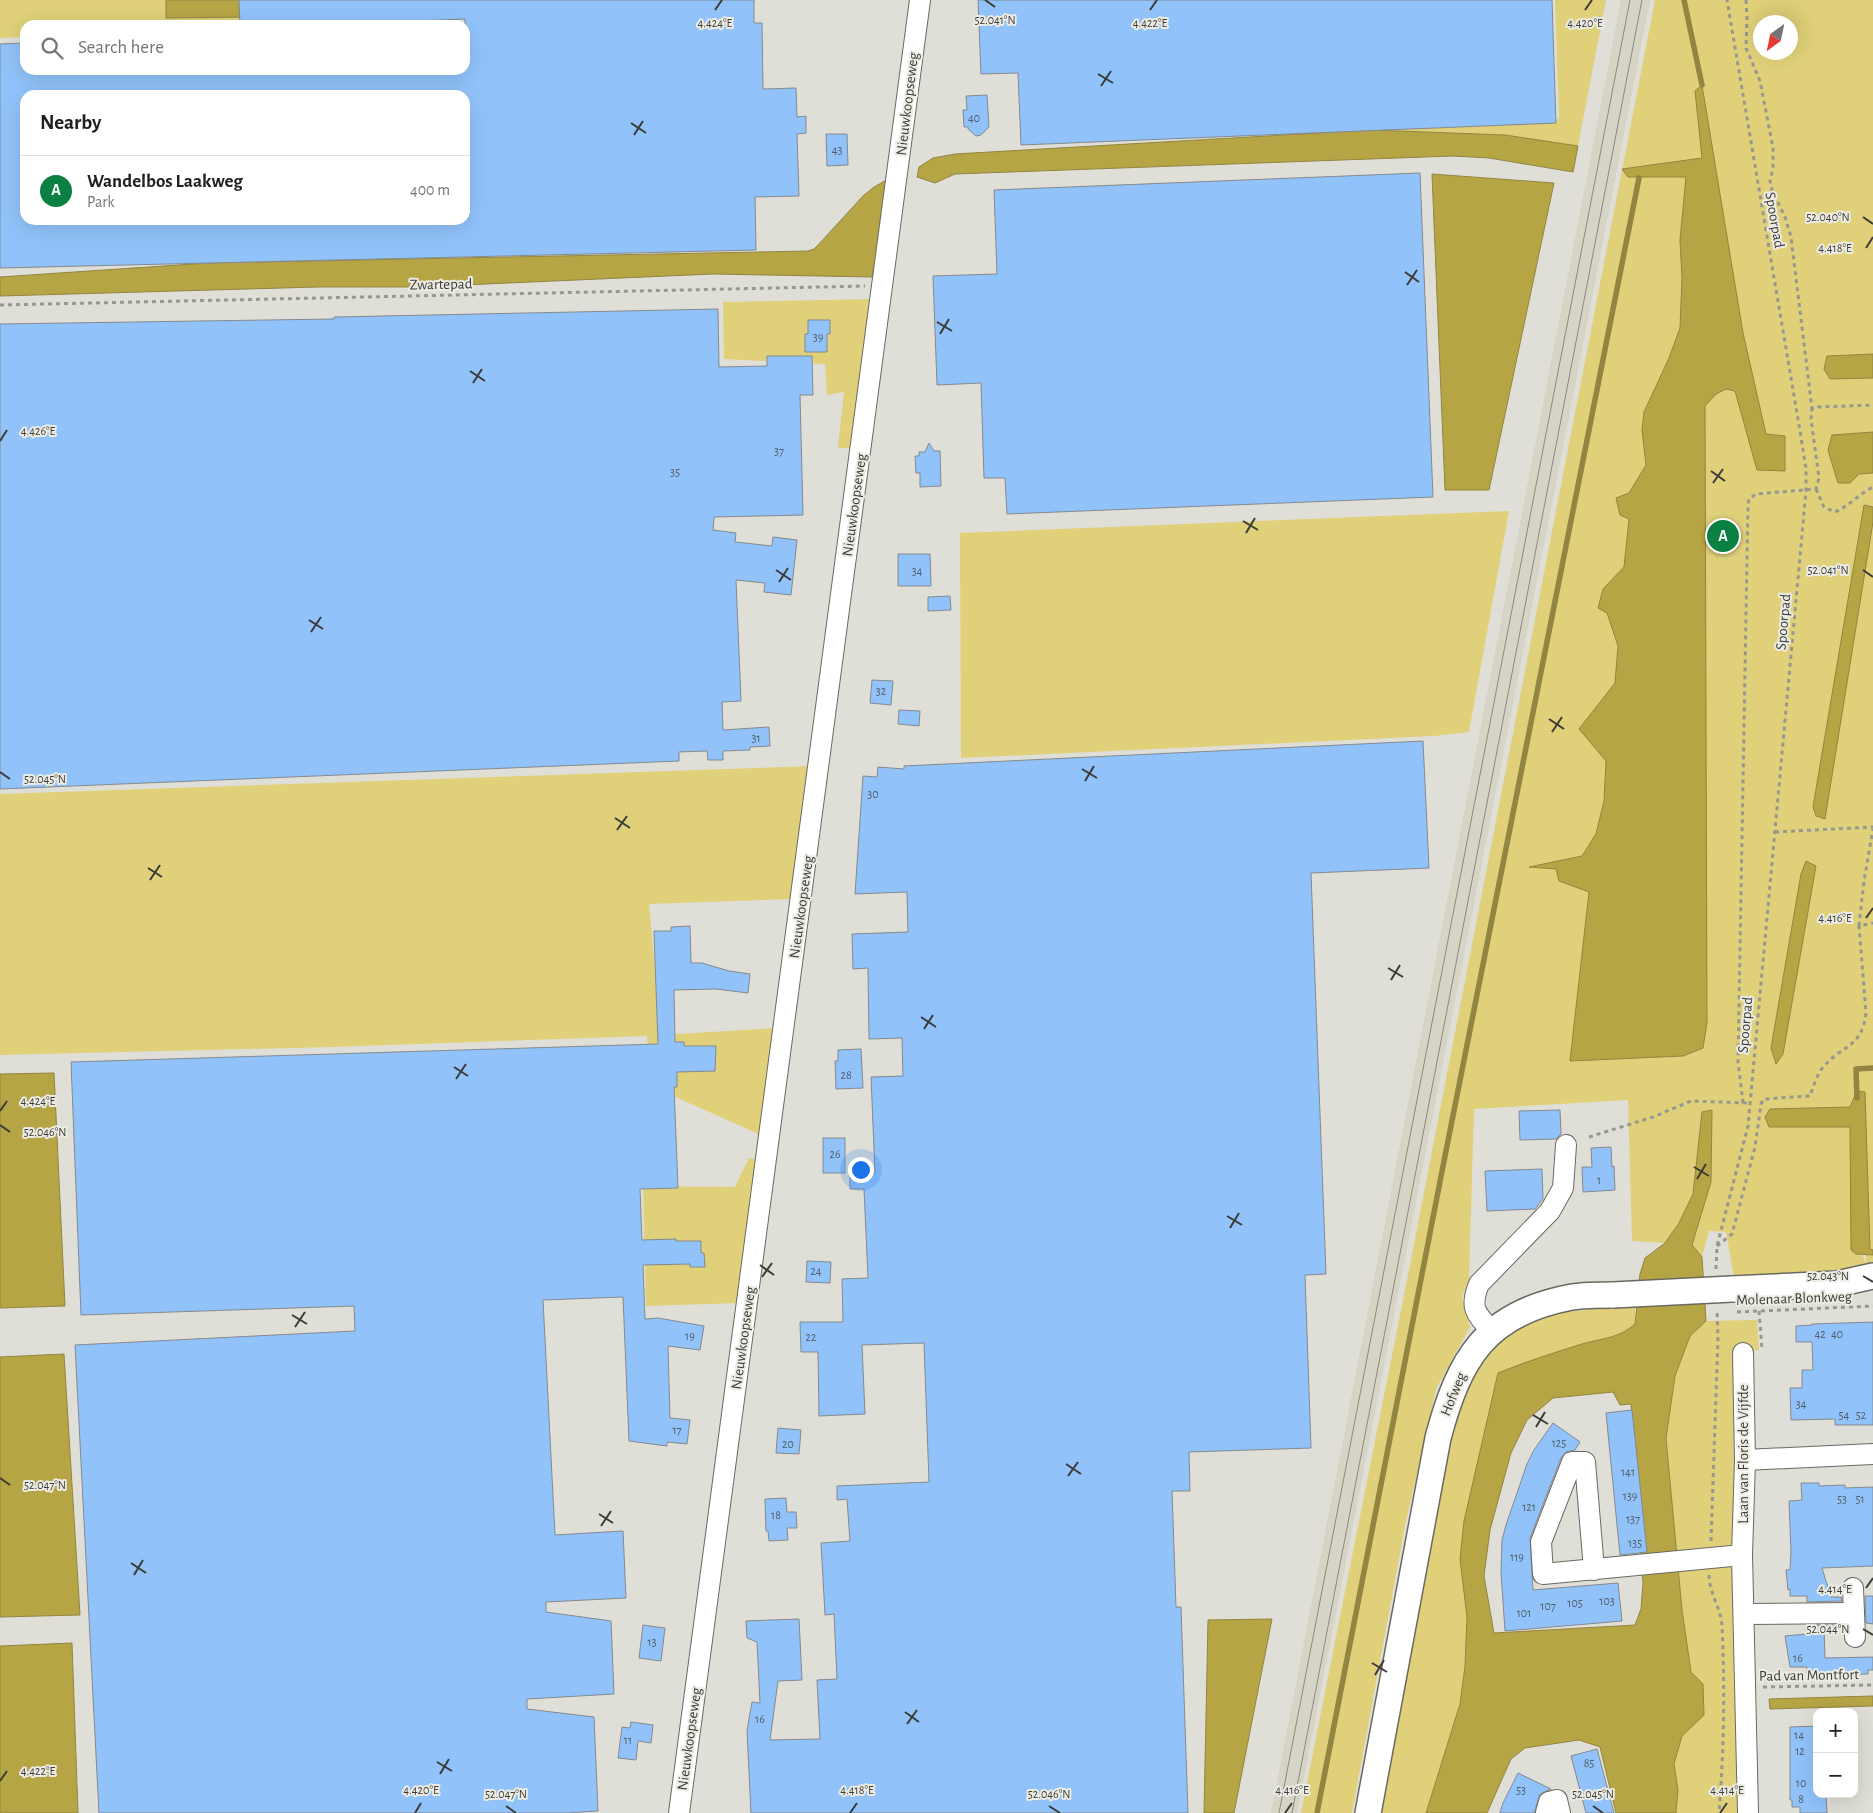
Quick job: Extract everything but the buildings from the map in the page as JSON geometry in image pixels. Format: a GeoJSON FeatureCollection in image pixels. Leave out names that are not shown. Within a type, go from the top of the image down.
{"type":"FeatureCollection","features":[{"type":"Feature","properties":{"kind":"main road","name":"Hofweg"},"geometry":{"type":"LineString","coordinates":[[1368,1813],[1438,1438],[1447,1402],[1471,1354],[1492,1331],[1516,1314],[1542,1304],[1573,1297],[1613,1295],[1730,1305],[1873,1276]]}},
{"type":"Feature","properties":{"kind":"main road","name":"Hofweg"},"geometry":{"type":"LineString","coordinates":[[1837,1284],[1873,1288]]}},
{"type":"Feature","properties":{"kind":"street","name":"Nieuwkoopseweg"},"geometry":{"type":"LineString","coordinates":[[679,1813],[895,200],[920,0]]}},
{"type":"Feature","properties":{"kind":"street"},"geometry":{"type":"LineString","coordinates":[[1492,1331],[1476,1313],[1473,1298],[1479,1284],[1550,1211],[1563,1188],[1566,1145]]}},
{"type":"Feature","properties":{"kind":"street","name":"Laan van Floris de Vijfde"},"geometry":{"type":"LineString","coordinates":[[1743,1353],[1745,1460],[1742,1555],[1748,1813]]}},
{"type":"Feature","properties":{"kind":"street"},"geometry":{"type":"LineString","coordinates":[[1745,1460],[1873,1454]]}},
{"type":"Feature","properties":{"kind":"street"},"geometry":{"type":"LineString","coordinates":[[1594,1570],[1585,1462],[1572,1462],[1541,1542],[1544,1574],[1594,1570],[1742,1555]]}},
{"type":"Feature","properties":{"kind":"street"},"geometry":{"type":"LineString","coordinates":[[1853,1588],[1855,1637]]}},
{"type":"Feature","properties":{"kind":"street"},"geometry":{"type":"LineString","coordinates":[[1744,1614],[1854,1613]]}},
{"type":"Feature","properties":{"kind":"street"},"geometry":{"type":"LineString","coordinates":[[1546,1813],[1549,1802],[1557,1800],[1560,1813]]}},
{"type":"Feature","properties":{"kind":"path","name":"Spoorpad"},"geometry":{"type":"LineString","coordinates":[[1727,0],[1800,431],[1806,469],[1806,491],[1750,1103],[1744,1143],[1717,1246],[1732,1234],[1755,1147],[1761,1104],[1764,1099],[1810,1096],[1820,1070],[1858,1039],[1865,1026],[1866,1013],[1860,926]]}},
{"type":"Feature","properties":{"kind":"path"},"geometry":{"type":"LineString","coordinates":[[1746,0],[1746,48],[1760,81],[1773,148],[1773,168],[1770,181],[1791,237],[1818,470],[1816,489],[1824,507],[1835,512],[1846,508],[1864,492],[1873,488]]}},
{"type":"Feature","properties":{"kind":"path","name":"Zwartepad"},"geometry":{"type":"LineString","coordinates":[[0,305],[883,286]]}},
{"type":"Feature","properties":{"kind":"path"},"geometry":{"type":"LineString","coordinates":[[1812,410],[1818,407],[1873,404]]}},
{"type":"Feature","properties":{"kind":"path"},"geometry":{"type":"LineString","coordinates":[[1743,1103],[1738,1062],[1748,504],[1749,499],[1756,494],[1816,489]]}},
{"type":"Feature","properties":{"kind":"path"},"geometry":{"type":"LineString","coordinates":[[1775,832],[1873,828],[1864,881],[1860,926],[1873,923]]}},
{"type":"Feature","properties":{"kind":"path"},"geometry":{"type":"LineString","coordinates":[[1589,1137],[1654,1117],[1691,1101],[1750,1103]]}},
{"type":"Feature","properties":{"kind":"path","name":"Molenaar Blonkweg"},"geometry":{"type":"LineString","coordinates":[[1717,1313],[1730,1305],[1759,1311],[1873,1306]]}},
{"type":"Feature","properties":{"kind":"path"},"geometry":{"type":"LineString","coordinates":[[1743,1353],[1762,1352],[1759,1311]]}},
{"type":"Feature","properties":{"kind":"path","name":"Pad van Montfort"},"geometry":{"type":"LineString","coordinates":[[1745,1687],[1873,1684]]}},
{"type":"Feature","properties":{"kind":"shaded area"},"geometry":{"type":"Polygon","coordinates":[[[0,0],[166,0],[167,18],[251,17],[253,20],[20,20],[20,37],[0,38],[0,0]]]}},
{"type":"Feature","properties":{"kind":"shaded area"},"geometry":{"type":"Polygon","coordinates":[[[166,0],[250,0],[251,17],[166,18],[166,0]]]}},
{"type":"Feature","properties":{"kind":"shaded area"},"geometry":{"type":"Polygon","coordinates":[[[1555,0],[1606,0],[1578,146],[1505,135],[1371,130],[1559,119],[1555,0]]]}},
{"type":"Feature","properties":{"kind":"shaded area"},"geometry":{"type":"Polygon","coordinates":[[[1621,0],[1650,0],[1297,1813],[1271,1813],[1621,0]]]}},
{"type":"Feature","properties":{"kind":"shaded area"},"geometry":{"type":"Polygon","coordinates":[[[1655,0],[1873,0],[1873,1250],[1851,1240],[1851,1250],[1856,1254],[1863,1255],[1866,1265],[1866,1255],[1873,1255],[1873,1267],[1734,1278],[1726,1232],[1709,1231],[1702,1257],[1692,1245],[1696,1230],[1675,1229],[1665,1243],[1632,1241],[1628,1100],[1474,1109],[1469,1278],[1462,1297],[1470,1327],[1436,1389],[1405,1526],[1352,1813],[1301,1813],[1408,1275],[1655,0]]]}},
{"type":"Feature","properties":{"kind":"shaded area"},"geometry":{"type":"Polygon","coordinates":[[[1702,85],[1743,333],[1766,434],[1785,436],[1785,471],[1757,470],[1735,391],[1726,389],[1716,394],[1705,406],[1707,1023],[1703,1048],[1683,1056],[1570,1061],[1589,892],[1559,881],[1556,869],[1529,867],[1582,856],[1596,834],[1604,801],[1606,761],[1579,729],[1615,683],[1618,646],[1607,613],[1598,608],[1603,589],[1624,567],[1629,519],[1620,515],[1616,498],[1629,493],[1646,465],[1642,430],[1644,412],[1669,358],[1680,328],[1682,278],[1680,240],[1686,177],[1628,177],[1622,169],[1702,158],[1695,91],[1702,85]]]}},
{"type":"Feature","properties":{"kind":"shaded area"},"geometry":{"type":"Polygon","coordinates":[[[1371,130],[1505,135],[1578,146],[1573,172],[1489,158],[1453,156],[955,174],[935,183],[917,177],[919,167],[933,158],[955,154],[1371,130]]]}},
{"type":"Feature","properties":{"kind":"shaded area"},"geometry":{"type":"Polygon","coordinates":[[[1432,174],[1554,183],[1489,490],[1445,490],[1432,174]]]}},
{"type":"Feature","properties":{"kind":"shaded area"},"geometry":{"type":"Polygon","coordinates":[[[892,177],[872,277],[713,274],[417,287],[318,287],[0,296],[0,277],[208,263],[808,251],[814,249],[819,244],[863,196],[892,177]]]}},
{"type":"Feature","properties":{"kind":"shaded area"},"geometry":{"type":"Polygon","coordinates":[[[876,299],[852,448],[838,448],[844,392],[827,395],[825,364],[724,359],[723,302],[876,299]]]}},
{"type":"Feature","properties":{"kind":"shaded area"},"geometry":{"type":"Polygon","coordinates":[[[1873,354],[1873,378],[1830,379],[1824,369],[1827,356],[1873,354]]]}},
{"type":"Feature","properties":{"kind":"shaded area"},"geometry":{"type":"Polygon","coordinates":[[[1873,432],[1873,473],[1859,474],[1850,483],[1838,483],[1828,450],[1832,435],[1873,432]]]}},
{"type":"Feature","properties":{"kind":"shaded area"},"geometry":{"type":"Polygon","coordinates":[[[1864,505],[1873,507],[1873,522],[1825,819],[1816,816],[1813,807],[1864,505]]]}},
{"type":"Feature","properties":{"kind":"shaded area"},"geometry":{"type":"Polygon","coordinates":[[[1509,511],[1469,732],[1434,736],[961,758],[960,533],[1509,511]]]}},
{"type":"Feature","properties":{"kind":"shaded area"},"geometry":{"type":"Polygon","coordinates":[[[812,766],[794,899],[649,904],[661,1035],[778,1028],[763,1136],[651,1086],[647,1036],[332,1047],[0,1055],[0,794],[812,766]]]}},
{"type":"Feature","properties":{"kind":"shaded area"},"geometry":{"type":"Polygon","coordinates":[[[1806,861],[1816,866],[1783,1054],[1776,1064],[1771,1048],[1801,874],[1806,861]]]}},
{"type":"Feature","properties":{"kind":"shaded area"},"geometry":{"type":"Polygon","coordinates":[[[54,1073],[65,1306],[0,1308],[0,1074],[54,1073]]]}},
{"type":"Feature","properties":{"kind":"shaded area"},"geometry":{"type":"Polygon","coordinates":[[[1857,1091],[1865,1092],[1870,1249],[1873,1250],[1873,1255],[1856,1254],[1851,1250],[1850,1127],[1769,1127],[1765,1117],[1770,1109],[1850,1107],[1857,1091]]]}},
{"type":"Feature","properties":{"kind":"shaded area"},"geometry":{"type":"Polygon","coordinates":[[[1712,1110],[1711,1182],[1692,1245],[1702,1257],[1706,1321],[1690,1336],[1675,1376],[1666,1438],[1682,1610],[1691,1672],[1703,1684],[1704,1715],[1682,1736],[1674,1764],[1678,1790],[1676,1813],[1616,1813],[1600,1747],[1579,1740],[1525,1748],[1511,1759],[1487,1813],[1426,1813],[1460,1704],[1465,1666],[1467,1617],[1460,1559],[1464,1521],[1498,1373],[1560,1351],[1622,1333],[1635,1324],[1640,1274],[1645,1258],[1665,1243],[1679,1223],[1693,1194],[1702,1112],[1712,1110]],[[1613,1392],[1553,1398],[1527,1420],[1511,1453],[1490,1530],[1484,1576],[1494,1633],[1635,1625],[1641,1609],[1643,1583],[1631,1404],[1620,1405],[1613,1392]]]}},
{"type":"Feature","properties":{"kind":"shaded area"},"geometry":{"type":"Polygon","coordinates":[[[749,1158],[760,1161],[741,1303],[646,1306],[643,1186],[735,1187],[749,1158]]]}},
{"type":"Feature","properties":{"kind":"shaded area"},"geometry":{"type":"Polygon","coordinates":[[[1635,1305],[1635,1324],[1622,1333],[1550,1354],[1498,1374],[1460,1559],[1467,1617],[1465,1666],[1460,1704],[1426,1813],[1380,1813],[1406,1678],[1444,1449],[1460,1401],[1482,1360],[1518,1327],[1556,1313],[1635,1305]]]}},
{"type":"Feature","properties":{"kind":"shaded area"},"geometry":{"type":"Polygon","coordinates":[[[1757,1320],[1759,1350],[1739,1350],[1738,1813],[1676,1813],[1678,1790],[1674,1764],[1682,1736],[1704,1715],[1703,1684],[1691,1672],[1682,1610],[1666,1438],[1675,1376],[1690,1336],[1706,1321],[1757,1320]]]}},
{"type":"Feature","properties":{"kind":"shaded area"},"geometry":{"type":"Polygon","coordinates":[[[64,1354],[80,1615],[0,1617],[0,1357],[64,1354]]]}},
{"type":"Feature","properties":{"kind":"shaded area"},"geometry":{"type":"Polygon","coordinates":[[[1272,1619],[1234,1813],[1204,1813],[1208,1620],[1272,1619]]]}},
{"type":"Feature","properties":{"kind":"shaded area"},"geometry":{"type":"Polygon","coordinates":[[[72,1643],[78,1813],[0,1813],[0,1646],[72,1643]]]}},
{"type":"Feature","properties":{"kind":"shaded area"},"geometry":{"type":"Polygon","coordinates":[[[1873,1696],[1873,1706],[1770,1709],[1769,1699],[1873,1696]]]}},
{"type":"Feature","properties":{"kind":"waterway"},"geometry":{"type":"LineString","coordinates":[[1684,0],[1702,85]]}},
{"type":"Feature","properties":{"kind":"waterway"},"geometry":{"type":"LineString","coordinates":[[1317,1813],[1639,178]]}},
{"type":"Feature","properties":{"kind":"waterway"},"geometry":{"type":"LineString","coordinates":[[1857,1098],[1856,1069],[1873,1068]]}},
{"type":"Feature","properties":{"kind":"tram line"},"geometry":{"type":"LineString","coordinates":[[1279,1813],[1630,0]]}},
{"type":"Feature","properties":{"kind":"tram line"},"geometry":{"type":"LineString","coordinates":[[1292,1813],[1642,0]]}},
{"type":"Feature","properties":{"kind":"place","name":"Wandelbos Laakweg"},"geometry":{"type":"Point","coordinates":[1723,536]}}]}
